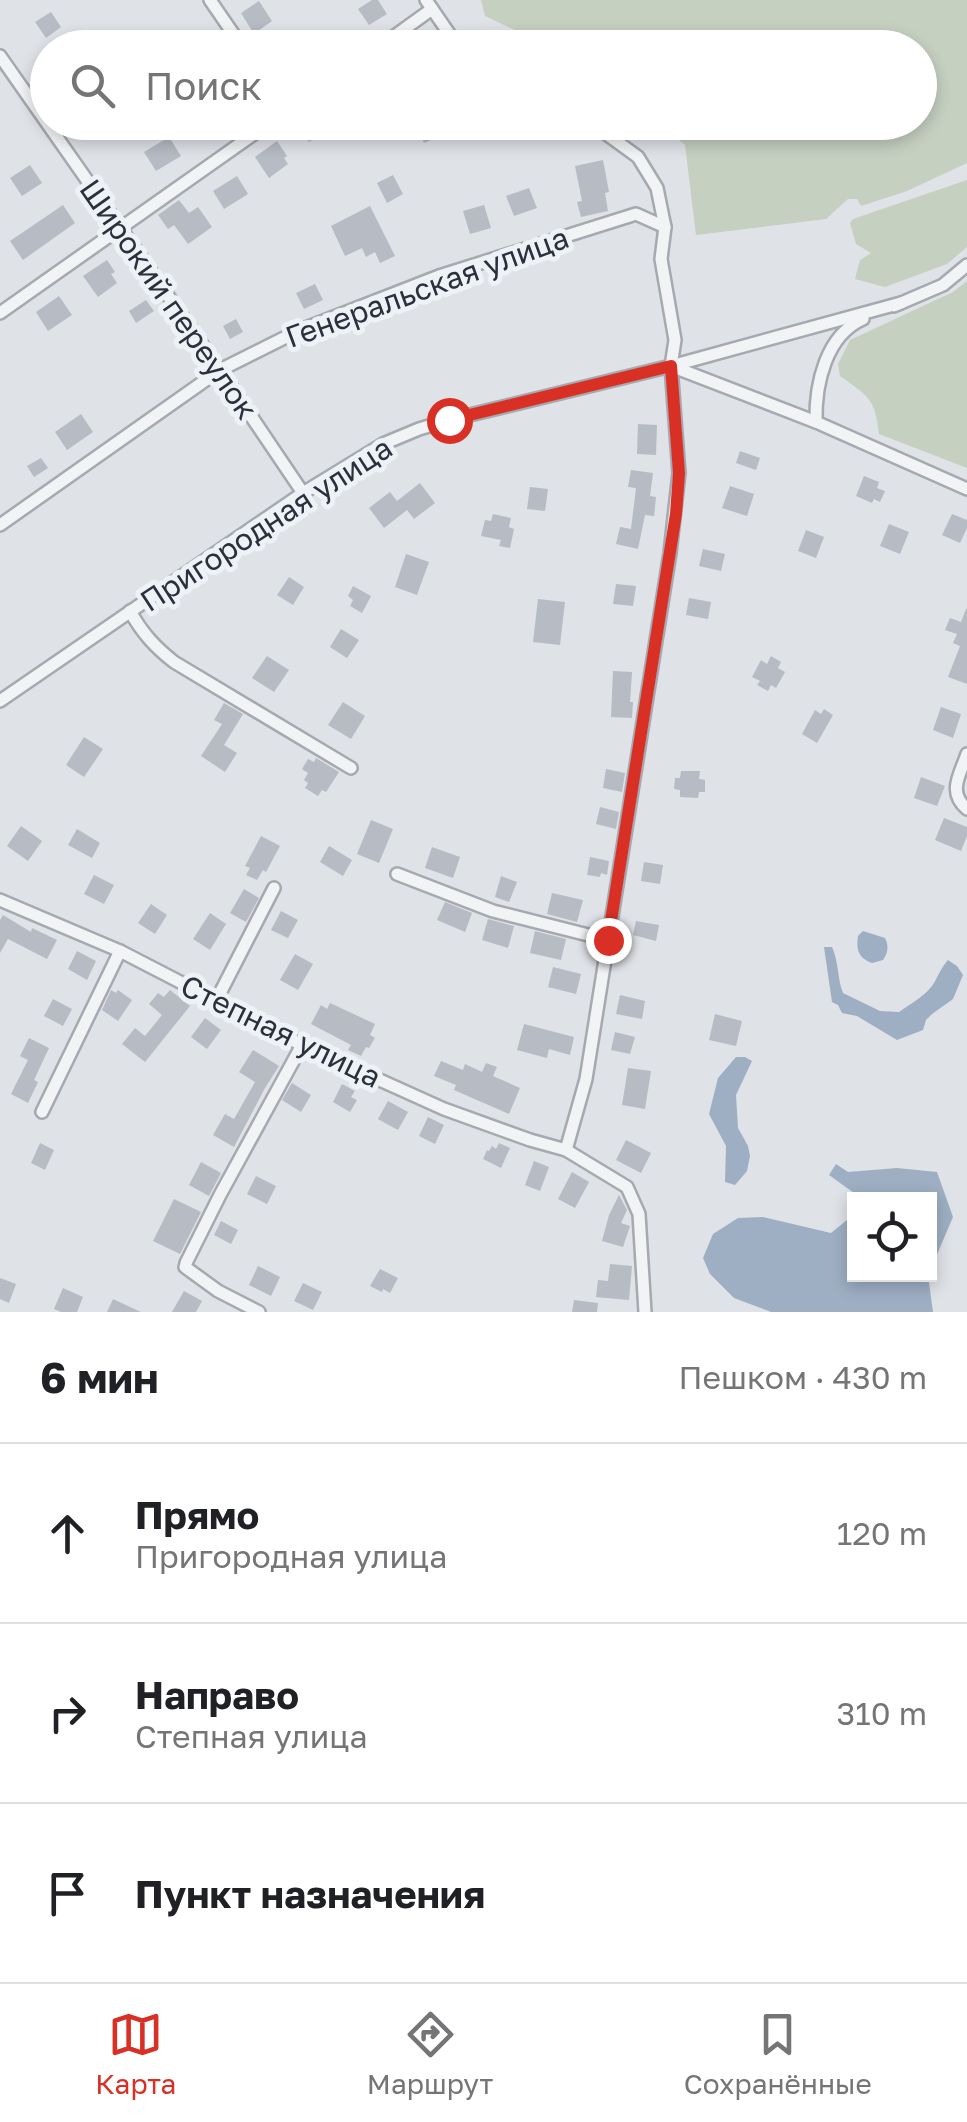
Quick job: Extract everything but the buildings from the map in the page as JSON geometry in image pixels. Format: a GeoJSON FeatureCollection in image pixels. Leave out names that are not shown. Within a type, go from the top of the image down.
{"type":"FeatureCollection","features":[{"type":"Feature","properties":{"kind":"street"},"geometry":{"type":"LineString","coordinates":[[210,0],[231,30]]}},
{"type":"Feature","properties":{"kind":"street"},"geometry":{"type":"LineString","coordinates":[[399,30],[429,5],[446,30]]}},
{"type":"Feature","properties":{"kind":"street","name":"Широкий переулок"},"geometry":{"type":"LineString","coordinates":[[0,56],[30,99]]}},
{"type":"Feature","properties":{"kind":"street","name":"Широкий переулок"},"geometry":{"type":"LineString","coordinates":[[58,140],[302,494]]}},
{"type":"Feature","properties":{"kind":"street"},"geometry":{"type":"LineString","coordinates":[[0,314],[246,140]]}},
{"type":"Feature","properties":{"kind":"street"},"geometry":{"type":"LineString","coordinates":[[566,1150],[586,1079],[676,514],[679,473],[671,366],[675,340],[662,259],[664,227],[657,188],[638,157],[615,140]]}},
{"type":"Feature","properties":{"kind":"street","name":"Генеральская улица"},"geometry":{"type":"LineString","coordinates":[[0,525],[220,370],[298,331],[457,270],[636,214],[664,227]]}},
{"type":"Feature","properties":{"kind":"street"},"geometry":{"type":"LineString","coordinates":[[816,422],[825,366],[836,338],[851,324],[943,286],[967,266]]}},
{"type":"Feature","properties":{"kind":"street","name":"Пригородная улица"},"geometry":{"type":"LineString","coordinates":[[0,700],[302,494],[382,444],[418,429],[671,366],[900,303]]}},
{"type":"Feature","properties":{"kind":"street"},"geometry":{"type":"LineString","coordinates":[[671,366],[816,422],[967,490]]}},
{"type":"Feature","properties":{"kind":"street"},"geometry":{"type":"LineString","coordinates":[[130,611],[140,630],[174,662],[350,768]]}},
{"type":"Feature","properties":{"kind":"street"},"geometry":{"type":"LineString","coordinates":[[967,754],[955,788],[956,798],[967,809]]}},
{"type":"Feature","properties":{"kind":"street"},"geometry":{"type":"LineString","coordinates":[[397,874],[493,911],[608,940]]}},
{"type":"Feature","properties":{"kind":"street"},"geometry":{"type":"LineString","coordinates":[[216,1001],[274,888]]}},
{"type":"Feature","properties":{"kind":"street","name":"Степная улица"},"geometry":{"type":"LineString","coordinates":[[0,900],[120,951],[302,1045],[444,1109],[566,1150],[627,1188],[640,1214],[645,1312]]}},
{"type":"Feature","properties":{"kind":"street"},"geometry":{"type":"LineString","coordinates":[[42,1112],[120,951]]}},
{"type":"Feature","properties":{"kind":"street"},"geometry":{"type":"LineString","coordinates":[[260,1312],[218,1291],[185,1265],[302,1045]]}},
{"type":"Feature","properties":{"kind":"green space"},"geometry":{"type":"Polygon","coordinates":[[[481,0],[967,0],[967,163],[907,191],[861,206],[857,199],[848,199],[826,219],[696,235],[685,145],[679,140],[937,140],[937,30],[515,30],[485,16],[481,0]]]}},
{"type":"Feature","properties":{"kind":"green space"},"geometry":{"type":"Polygon","coordinates":[[[967,180],[967,247],[947,264],[885,287],[855,279],[860,260],[871,253],[856,244],[850,223],[853,219],[967,180]]]}},
{"type":"Feature","properties":{"kind":"green space"},"geometry":{"type":"Polygon","coordinates":[[[967,281],[967,468],[879,434],[872,405],[840,376],[838,364],[850,340],[953,292],[967,281]]]}},
{"type":"Feature","properties":{"kind":"water"},"geometry":{"type":"Polygon","coordinates":[[[863,931],[885,938],[883,960],[872,963],[861,956],[857,941],[863,931]]]}},
{"type":"Feature","properties":{"kind":"water"},"geometry":{"type":"Polygon","coordinates":[[[824,947],[832,947],[843,993],[880,1011],[899,1012],[918,999],[948,960],[963,975],[953,999],[926,1020],[923,1030],[897,1040],[857,1016],[842,1013],[832,1002],[824,947]]]}},
{"type":"Feature","properties":{"kind":"water"},"geometry":{"type":"Polygon","coordinates":[[[736,1057],[752,1061],[736,1095],[738,1128],[750,1156],[747,1171],[735,1185],[725,1182],[726,1146],[709,1114],[718,1078],[736,1057]]]}},
{"type":"Feature","properties":{"kind":"water"},"geometry":{"type":"Polygon","coordinates":[[[836,1164],[848,1172],[897,1168],[937,1172],[953,1217],[937,1255],[937,1192],[853,1192],[829,1175],[836,1164]]]}},
{"type":"Feature","properties":{"kind":"water"},"geometry":{"type":"Polygon","coordinates":[[[763,1217],[831,1233],[847,1220],[847,1282],[929,1282],[933,1312],[771,1312],[734,1298],[710,1274],[703,1258],[713,1234],[738,1218],[763,1217]]]}},
{"type":"Feature","properties":{"kind":"route"},"geometry":{"type":"LineString","coordinates":[[449,420],[671,366],[679,473],[676,514],[608,940]]}}]}
